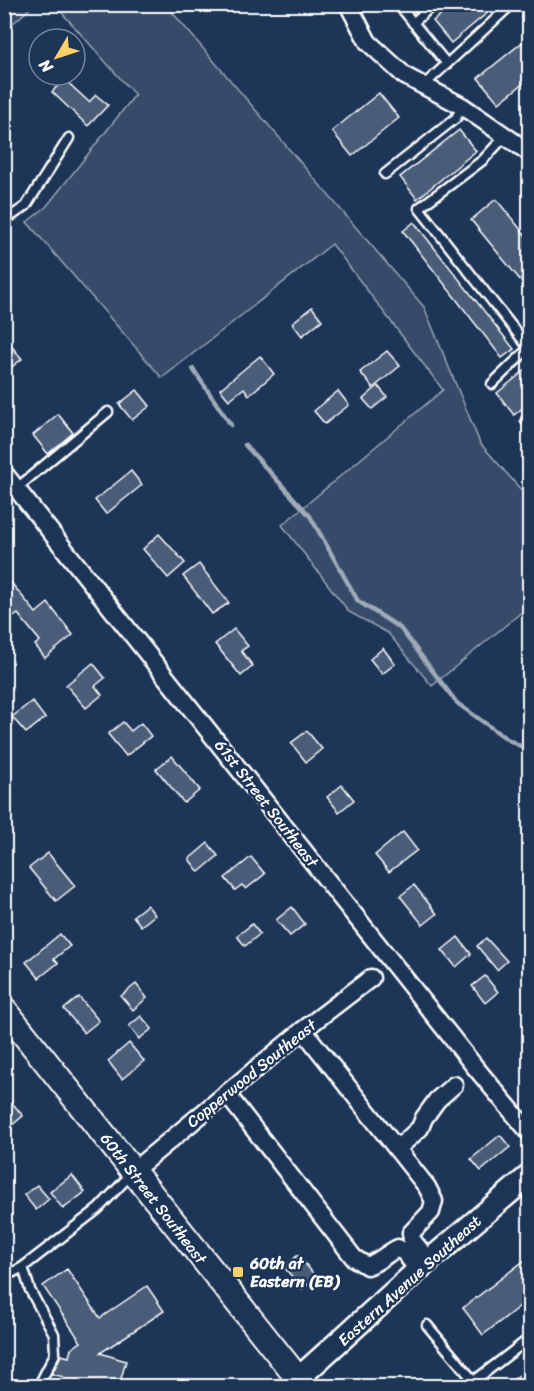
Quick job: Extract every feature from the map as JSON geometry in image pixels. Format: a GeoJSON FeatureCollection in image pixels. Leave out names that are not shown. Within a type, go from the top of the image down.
{"type":"FeatureCollection","features":[{"type":"Feature","properties":{"kind":"main road","name":"60th Street Southeast"},"geometry":{"type":"LineString","coordinates":[[4,1009],[133,1171],[297,1384]]}},
{"type":"Feature","properties":{"kind":"street"},"geometry":{"type":"LineString","coordinates":[[350,5],[368,42],[405,76],[462,106],[521,143]]}},
{"type":"Feature","properties":{"kind":"street","name":"61st Street Southeast"},"geometry":{"type":"LineString","coordinates":[[4,473],[452,1039],[530,1133]]}},
{"type":"Feature","properties":{"kind":"street","name":"Copperwood Southeast"},"geometry":{"type":"LineString","coordinates":[[133,1171],[303,1030],[371,978]]}},
{"type":"Feature","properties":{"kind":"street"},"geometry":{"type":"LineString","coordinates":[[303,1030],[397,1149],[434,1201],[430,1212],[411,1233],[424,1265]]}},
{"type":"Feature","properties":{"kind":"street"},"geometry":{"type":"LineString","coordinates":[[397,1149],[420,1128],[437,1100],[454,1085]]}},
{"type":"Feature","properties":{"kind":"street"},"geometry":{"type":"LineString","coordinates":[[226,1093],[354,1258],[367,1266],[398,1248],[424,1265]]}},
{"type":"Feature","properties":{"kind":"street","name":"Eastern Avenue Southeast"},"geometry":{"type":"LineString","coordinates":[[297,1384],[424,1265],[530,1175]]}},
{"type":"Feature","properties":{"kind":"lane"},"geometry":{"type":"LineString","coordinates":[[398,4],[447,64]]}},
{"type":"Feature","properties":{"kind":"lane"},"geometry":{"type":"LineString","coordinates":[[413,23],[435,4]]}},
{"type":"Feature","properties":{"kind":"lane"},"geometry":{"type":"LineString","coordinates":[[423,86],[512,4]]}},
{"type":"Feature","properties":{"kind":"lane"},"geometry":{"type":"LineString","coordinates":[[385,174],[456,118],[462,106]]}},
{"type":"Feature","properties":{"kind":"lane"},"geometry":{"type":"LineString","coordinates":[[4,221],[26,206],[69,138]]}},
{"type":"Feature","properties":{"kind":"lane"},"geometry":{"type":"LineString","coordinates":[[492,384],[529,348],[419,208],[483,160],[521,143]]}},
{"type":"Feature","properties":{"kind":"lane"},"geometry":{"type":"LineString","coordinates":[[16,488],[108,412]]}},
{"type":"Feature","properties":{"kind":"lane"},"geometry":{"type":"LineString","coordinates":[[4,1277],[23,1267],[98,1209],[133,1171]]}},
{"type":"Feature","properties":{"kind":"lane"},"geometry":{"type":"LineString","coordinates":[[23,1267],[30,1290],[54,1334],[55,1354],[40,1383],[36,1386]]}},
{"type":"Feature","properties":{"kind":"lane"},"geometry":{"type":"LineString","coordinates":[[427,1325],[476,1384],[530,1338]]}},
{"type":"Feature","properties":{"kind":"shaded area"},"geometry":{"type":"Polygon","coordinates":[[[5,4],[34,4],[34,5],[5,30],[5,4]]]}},
{"type":"Feature","properties":{"kind":"shaded area"},"geometry":{"type":"Polygon","coordinates":[[[55,5],[166,5],[424,307],[480,443],[530,500],[529,606],[432,686],[388,633],[349,612],[282,525],[443,390],[332,244],[162,378],[27,222],[46,207],[135,95],[87,41],[87,27],[75,27],[55,5]]]}},
{"type":"Feature","properties":{"kind":"building"},"geometry":{"type":"Polygon","coordinates":[[[453,4],[498,4],[451,43],[433,21],[453,4]]]}},
{"type":"Feature","properties":{"kind":"building"},"geometry":{"type":"Polygon","coordinates":[[[530,36],[530,78],[499,103],[478,78],[530,36]]]}},
{"type":"Feature","properties":{"kind":"building"},"geometry":{"type":"Polygon","coordinates":[[[57,87],[73,87],[89,102],[96,95],[108,105],[88,126],[52,92],[57,87]]]}},
{"type":"Feature","properties":{"kind":"building"},"geometry":{"type":"Polygon","coordinates":[[[379,93],[399,118],[352,156],[332,131],[379,93]]]}},
{"type":"Feature","properties":{"kind":"building"},"geometry":{"type":"Polygon","coordinates":[[[459,130],[476,151],[417,199],[400,177],[459,130]]]}},
{"type":"Feature","properties":{"kind":"building"},"geometry":{"type":"Polygon","coordinates":[[[496,199],[530,241],[530,292],[471,220],[496,199]]]}},
{"type":"Feature","properties":{"kind":"building"},"geometry":{"type":"Polygon","coordinates":[[[414,222],[514,349],[502,358],[403,231],[414,222]]]}},
{"type":"Feature","properties":{"kind":"building"},"geometry":{"type":"Polygon","coordinates":[[[312,307],[322,320],[302,336],[292,323],[312,307]]]}},
{"type":"Feature","properties":{"kind":"building"},"geometry":{"type":"Polygon","coordinates":[[[4,337],[22,359],[4,373],[4,337]]]}},
{"type":"Feature","properties":{"kind":"building"},"geometry":{"type":"Polygon","coordinates":[[[387,351],[400,366],[373,388],[360,372],[387,351]]]}},
{"type":"Feature","properties":{"kind":"building"},"geometry":{"type":"Polygon","coordinates":[[[260,356],[274,374],[249,395],[244,388],[229,400],[220,389],[260,356]]]}},
{"type":"Feature","properties":{"kind":"building"},"geometry":{"type":"Polygon","coordinates":[[[530,366],[530,402],[514,415],[497,393],[530,366]]]}},
{"type":"Feature","properties":{"kind":"building"},"geometry":{"type":"Polygon","coordinates":[[[378,386],[387,397],[372,409],[363,399],[378,386]]]}},
{"type":"Feature","properties":{"kind":"building"},"geometry":{"type":"Polygon","coordinates":[[[137,390],[150,406],[132,420],[119,404],[137,390]]]}},
{"type":"Feature","properties":{"kind":"building"},"geometry":{"type":"Polygon","coordinates":[[[338,391],[349,405],[325,424],[314,411],[338,391]]]}},
{"type":"Feature","properties":{"kind":"building"},"geometry":{"type":"Polygon","coordinates":[[[58,414],[73,433],[48,454],[33,435],[58,414]]]}},
{"type":"Feature","properties":{"kind":"building"},"geometry":{"type":"Polygon","coordinates":[[[131,471],[142,485],[106,514],[95,500],[131,471]]]}},
{"type":"Feature","properties":{"kind":"building"},"geometry":{"type":"Polygon","coordinates":[[[159,534],[185,563],[168,578],[143,549],[159,534]]]}},
{"type":"Feature","properties":{"kind":"building"},"geometry":{"type":"Polygon","coordinates":[[[199,564],[229,603],[212,614],[183,576],[199,564]]]}},
{"type":"Feature","properties":{"kind":"building"},"geometry":{"type":"Polygon","coordinates":[[[4,574],[36,613],[48,603],[73,635],[45,658],[35,645],[40,641],[18,614],[12,618],[4,609],[4,574]]]}},
{"type":"Feature","properties":{"kind":"building"},"geometry":{"type":"Polygon","coordinates":[[[234,629],[248,646],[241,651],[253,666],[241,676],[215,644],[234,629]]]}},
{"type":"Feature","properties":{"kind":"building"},"geometry":{"type":"Polygon","coordinates":[[[383,648],[395,664],[382,674],[370,659],[383,648]]]}},
{"type":"Feature","properties":{"kind":"building"},"geometry":{"type":"Polygon","coordinates":[[[93,663],[105,678],[95,686],[102,695],[86,708],[66,685],[93,663]]]}},
{"type":"Feature","properties":{"kind":"building"},"geometry":{"type":"Polygon","coordinates":[[[32,701],[45,718],[26,733],[12,717],[32,701]]]}},
{"type":"Feature","properties":{"kind":"building"},"geometry":{"type":"Polygon","coordinates":[[[123,722],[131,731],[141,723],[151,736],[126,756],[108,734],[123,722]]]}},
{"type":"Feature","properties":{"kind":"building"},"geometry":{"type":"Polygon","coordinates":[[[307,731],[322,749],[306,762],[291,743],[307,731]]]}},
{"type":"Feature","properties":{"kind":"building"},"geometry":{"type":"Polygon","coordinates":[[[172,756],[200,790],[184,803],[156,769],[172,756]]]}},
{"type":"Feature","properties":{"kind":"building"},"geometry":{"type":"Polygon","coordinates":[[[342,785],[354,800],[339,812],[327,797],[342,785]]]}},
{"type":"Feature","properties":{"kind":"building"},"geometry":{"type":"Polygon","coordinates":[[[403,832],[417,850],[389,872],[375,855],[403,832]]]}},
{"type":"Feature","properties":{"kind":"building"},"geometry":{"type":"Polygon","coordinates":[[[208,843],[218,856],[199,872],[189,859],[208,843]]]}},
{"type":"Feature","properties":{"kind":"building"},"geometry":{"type":"Polygon","coordinates":[[[48,853],[75,886],[56,901],[29,868],[48,853]]]}},
{"type":"Feature","properties":{"kind":"building"},"geometry":{"type":"Polygon","coordinates":[[[251,857],[265,874],[246,889],[242,885],[235,890],[225,878],[251,857]]]}},
{"type":"Feature","properties":{"kind":"building"},"geometry":{"type":"Polygon","coordinates":[[[414,885],[437,914],[423,925],[400,896],[414,885]]]}},
{"type":"Feature","properties":{"kind":"building"},"geometry":{"type":"Polygon","coordinates":[[[147,905],[155,915],[141,926],[133,916],[147,905]]]}},
{"type":"Feature","properties":{"kind":"building"},"geometry":{"type":"Polygon","coordinates":[[[292,907],[305,924],[290,936],[276,920],[292,907]]]}},
{"type":"Feature","properties":{"kind":"building"},"geometry":{"type":"Polygon","coordinates":[[[252,924],[260,934],[245,946],[237,936],[252,924]]]}},
{"type":"Feature","properties":{"kind":"building"},"geometry":{"type":"Polygon","coordinates":[[[60,934],[70,946],[54,959],[58,963],[39,978],[26,962],[60,934]]]}},
{"type":"Feature","properties":{"kind":"building"},"geometry":{"type":"Polygon","coordinates":[[[458,937],[471,954],[456,967],[442,950],[458,937]]]}},
{"type":"Feature","properties":{"kind":"building"},"geometry":{"type":"Polygon","coordinates":[[[486,938],[507,961],[497,970],[477,946],[486,938]]]}},
{"type":"Feature","properties":{"kind":"building"},"geometry":{"type":"Polygon","coordinates":[[[485,976],[498,992],[485,1003],[472,986],[485,976]]]}},
{"type":"Feature","properties":{"kind":"building"},"geometry":{"type":"Polygon","coordinates":[[[136,984],[147,998],[133,1010],[121,996],[136,984]]]}},
{"type":"Feature","properties":{"kind":"building"},"geometry":{"type":"Polygon","coordinates":[[[79,997],[99,1021],[84,1033],[64,1009],[79,997]]]}},
{"type":"Feature","properties":{"kind":"building"},"geometry":{"type":"Polygon","coordinates":[[[141,1016],[152,1029],[139,1039],[129,1026],[141,1016]]]}},
{"type":"Feature","properties":{"kind":"building"},"geometry":{"type":"Polygon","coordinates":[[[129,1043],[144,1061],[122,1079],[108,1061],[129,1043]]]}},
{"type":"Feature","properties":{"kind":"building"},"geometry":{"type":"Polygon","coordinates":[[[4,1093],[23,1116],[4,1132],[4,1093]]]}},
{"type":"Feature","properties":{"kind":"building"},"geometry":{"type":"Polygon","coordinates":[[[500,1135],[510,1147],[481,1171],[471,1159],[500,1135]]]}},
{"type":"Feature","properties":{"kind":"building"},"geometry":{"type":"Polygon","coordinates":[[[72,1175],[85,1192],[63,1209],[50,1192],[72,1175]]]}},
{"type":"Feature","properties":{"kind":"building"},"geometry":{"type":"Polygon","coordinates":[[[37,1185],[49,1199],[36,1210],[24,1195],[37,1185]]]}},
{"type":"Feature","properties":{"kind":"building"},"geometry":{"type":"Polygon","coordinates":[[[298,1255],[317,1278],[302,1289],[284,1267],[298,1255]]]}},
{"type":"Feature","properties":{"kind":"building"},"geometry":{"type":"Polygon","coordinates":[[[530,1256],[530,1298],[483,1335],[463,1308],[530,1256]]]}},
{"type":"Feature","properties":{"kind":"building"},"geometry":{"type":"Polygon","coordinates":[[[67,1269],[100,1318],[147,1286],[164,1311],[100,1353],[126,1361],[119,1386],[62,1386],[64,1377],[52,1374],[61,1355],[69,1357],[71,1349],[81,1342],[43,1286],[67,1269]]]}},
{"type":"Feature","properties":{"kind":"building"},"geometry":{"type":"Polygon","coordinates":[[[530,1367],[530,1386],[505,1386],[530,1367]]]}},
{"type":"Feature","properties":{"kind":"waterway"},"geometry":{"type":"LineString","coordinates":[[193,369],[231,425]]}},
{"type":"Feature","properties":{"kind":"waterway"},"geometry":{"type":"LineString","coordinates":[[245,445],[310,516],[358,601],[400,628],[457,703],[507,739],[530,751]]}},
{"type":"Feature","properties":{"kind":"place","name":"60th at Eastern (EB)"},"geometry":{"type":"Point","coordinates":[238,1272]}}]}
